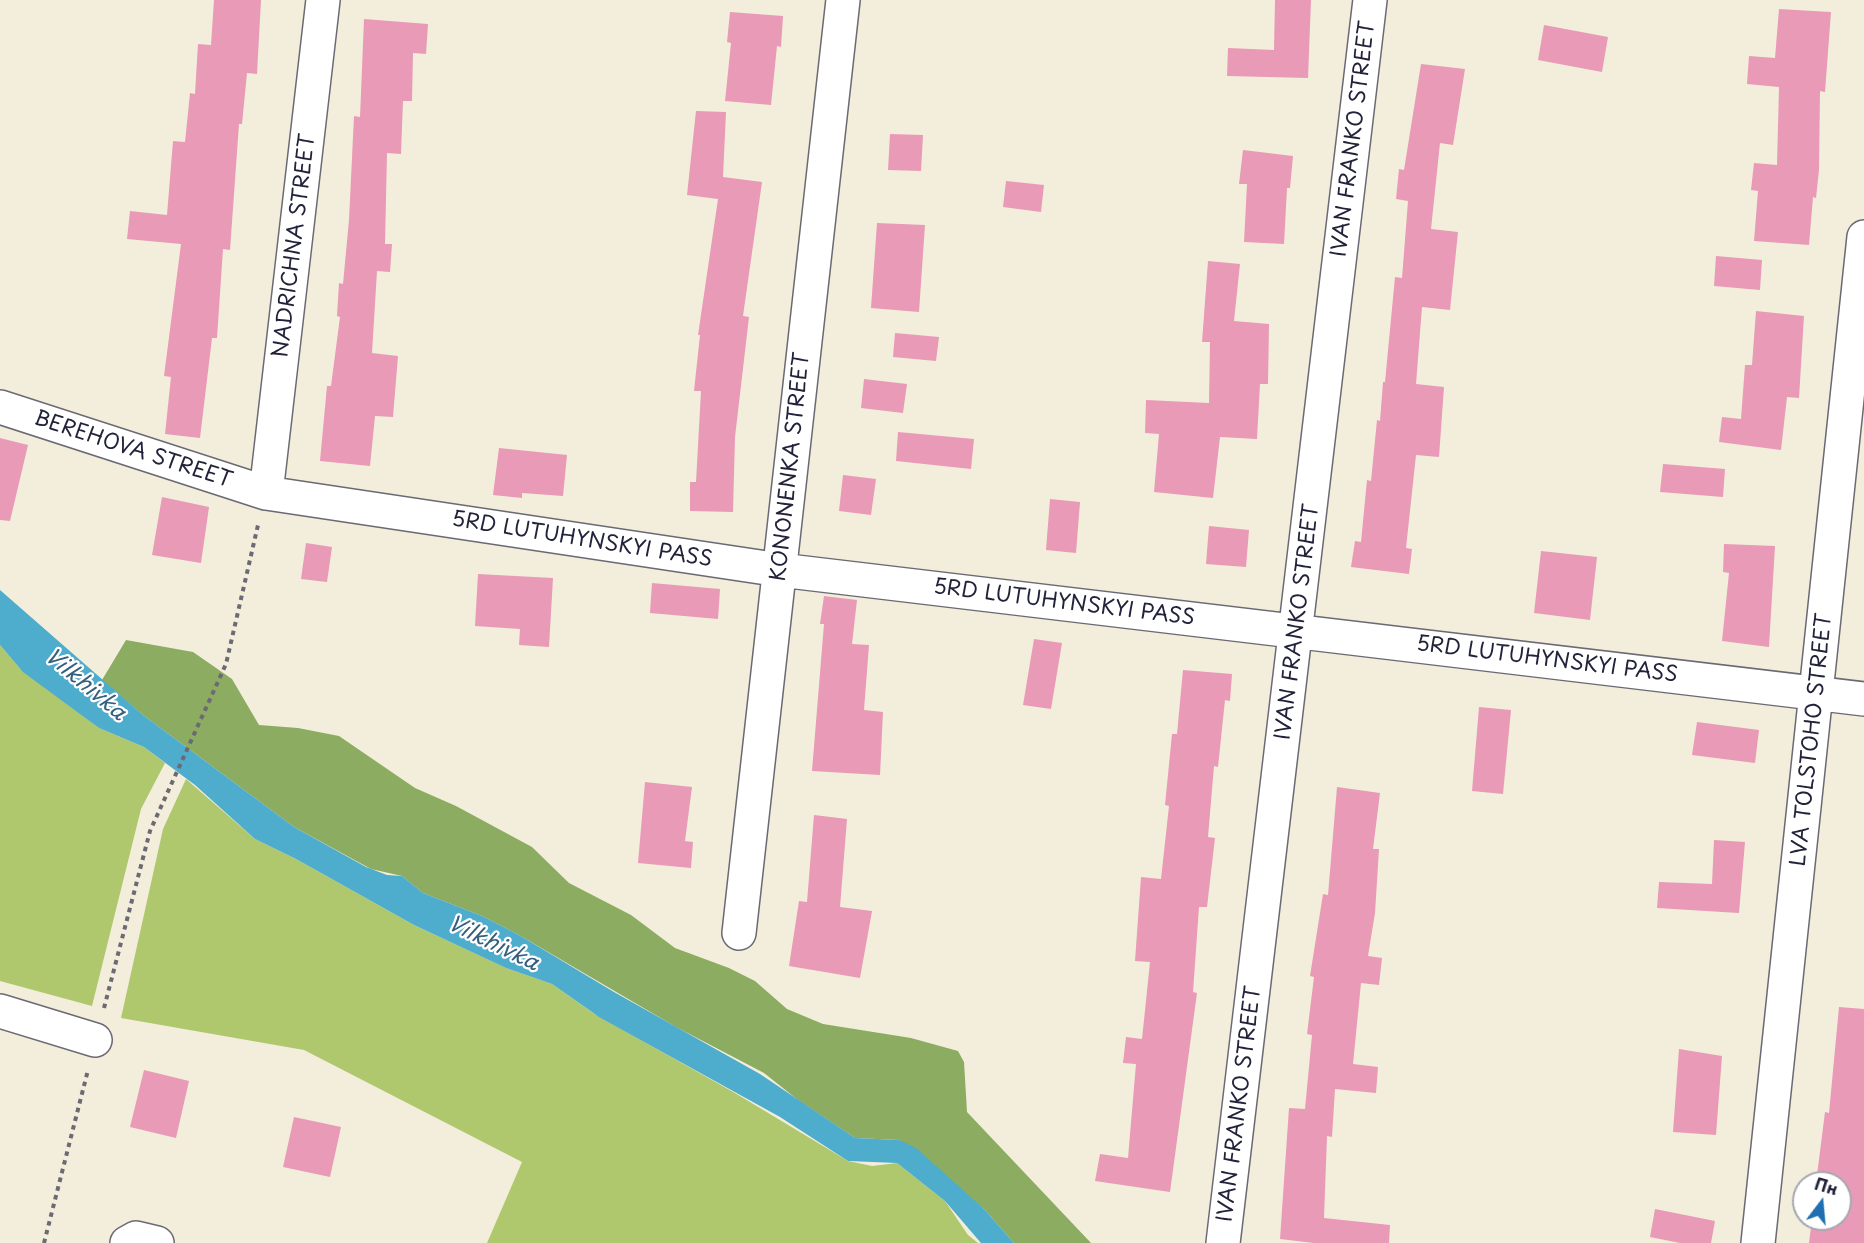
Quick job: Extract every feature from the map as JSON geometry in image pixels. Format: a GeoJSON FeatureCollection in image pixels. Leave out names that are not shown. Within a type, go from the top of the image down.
{"type":"FeatureCollection","features":[{"type":"Feature","properties":{"kind":"street","name":"NADRICHNA STREET"},"geometry":{"type":"LineString","coordinates":[[266,493],[323,0]]}},
{"type":"Feature","properties":{"kind":"street","name":"KONONENKA STREET"},"geometry":{"type":"LineString","coordinates":[[739,933],[843,0]]}},
{"type":"Feature","properties":{"kind":"street","name":"IVAN FRANKO STREET"},"geometry":{"type":"LineString","coordinates":[[1223,1243],[1370,0]]}},
{"type":"Feature","properties":{"kind":"street","name":"LVA TOLSTOHO STREET"},"geometry":{"type":"LineString","coordinates":[[1758,1243],[1818,693],[1864,237]]}},
{"type":"Feature","properties":{"kind":"street","name":"BEREHOVA STREET"},"geometry":{"type":"LineString","coordinates":[[0,407],[266,493]]}},
{"type":"Feature","properties":{"kind":"street","name":"5RD LUTUHYNSKYI PASS"},"geometry":{"type":"LineString","coordinates":[[266,493],[780,570],[1864,699]]}},
{"type":"Feature","properties":{"kind":"street"},"geometry":{"type":"LineString","coordinates":[[0,1011],[95,1040]]}},
{"type":"Feature","properties":{"kind":"street"},"geometry":{"type":"LineString","coordinates":[[127,1243],[136,1238],[157,1243]]}},
{"type":"Feature","properties":{"kind":"path"},"geometry":{"type":"LineString","coordinates":[[150,831],[226,664],[266,493]]}},
{"type":"Feature","properties":{"kind":"green space"},"geometry":{"type":"Polygon","coordinates":[[[126,640],[193,652],[232,679],[259,725],[298,728],[339,736],[415,788],[456,806],[532,847],[569,883],[631,915],[675,948],[729,968],[755,981],[787,1009],[823,1024],[911,1038],[958,1051],[964,1062],[967,1112],[1091,1243],[1014,1243],[984,1209],[899,1140],[855,1138],[798,1100],[764,1073],[676,1027],[519,935],[482,916],[423,893],[402,876],[371,869],[294,827],[143,715],[102,680],[126,640]]]}},
{"type":"Feature","properties":{"kind":"green space"},"geometry":{"type":"Polygon","coordinates":[[[0,645],[18,666],[99,728],[144,747],[165,763],[141,809],[92,1006],[0,981],[0,645]]]}},
{"type":"Feature","properties":{"kind":"green space"},"geometry":{"type":"Polygon","coordinates":[[[186,779],[255,839],[296,859],[414,925],[506,968],[552,984],[593,1013],[735,1093],[848,1161],[872,1166],[897,1163],[945,1201],[968,1235],[978,1243],[487,1243],[522,1162],[304,1050],[121,1018],[163,829],[186,779]]]}},
{"type":"Feature","properties":{"kind":"water","name":"Vilkhivka"},"geometry":{"type":"Polygon","coordinates":[[[0,590],[143,715],[294,827],[366,867],[387,875],[402,876],[423,893],[482,916],[519,935],[614,992],[760,1074],[855,1138],[899,1140],[916,1148],[984,1209],[1014,1243],[981,1243],[945,1201],[897,1163],[848,1161],[780,1117],[599,1017],[552,984],[506,968],[414,925],[296,859],[255,839],[195,785],[144,747],[99,728],[23,672],[0,645],[0,590]]]}},
{"type":"Feature","properties":{"kind":"building"},"geometry":{"type":"Polygon","coordinates":[[[214,0],[261,0],[257,74],[247,73],[242,124],[239,124],[230,250],[223,249],[217,338],[212,338],[200,438],[165,434],[171,377],[164,376],[181,244],[127,239],[130,211],[167,215],[173,141],[185,142],[190,93],[195,94],[198,44],[211,45],[214,0]]]}},
{"type":"Feature","properties":{"kind":"building"},"geometry":{"type":"Polygon","coordinates":[[[1275,0],[1311,0],[1308,78],[1227,76],[1228,48],[1274,50],[1275,0]]]}},
{"type":"Feature","properties":{"kind":"building"},"geometry":{"type":"Polygon","coordinates":[[[1779,9],[1831,12],[1825,92],[1820,91],[1819,170],[1816,198],[1813,197],[1809,245],[1754,241],[1758,191],[1751,190],[1754,163],[1777,165],[1779,87],[1747,84],[1749,56],[1775,58],[1779,9]]]}},
{"type":"Feature","properties":{"kind":"building"},"geometry":{"type":"Polygon","coordinates":[[[730,12],[783,16],[781,47],[777,46],[771,105],[725,101],[731,43],[727,42],[730,12]]]}},
{"type":"Feature","properties":{"kind":"building"},"geometry":{"type":"Polygon","coordinates":[[[364,19],[428,24],[426,54],[413,53],[412,101],[403,101],[401,154],[387,153],[385,244],[392,244],[390,272],[377,271],[372,353],[398,356],[393,417],[375,416],[370,466],[320,461],[327,386],[331,386],[340,317],[337,316],[339,283],[343,284],[349,220],[354,116],[360,117],[364,19]]]}},
{"type":"Feature","properties":{"kind":"building"},"geometry":{"type":"Polygon","coordinates":[[[1544,25],[1608,37],[1602,72],[1538,60],[1544,25]]]}},
{"type":"Feature","properties":{"kind":"building"},"geometry":{"type":"Polygon","coordinates":[[[1421,64],[1465,69],[1453,145],[1440,143],[1431,229],[1458,232],[1450,310],[1422,307],[1416,384],[1444,387],[1439,457],[1416,455],[1406,548],[1412,549],[1409,574],[1351,567],[1355,541],[1361,542],[1367,480],[1371,481],[1377,420],[1380,421],[1383,382],[1385,382],[1395,277],[1402,278],[1408,201],[1396,199],[1399,169],[1404,170],[1421,64]]]}},
{"type":"Feature","properties":{"kind":"building"},"geometry":{"type":"Polygon","coordinates":[[[696,111],[726,112],[723,177],[762,182],[743,316],[749,317],[735,437],[733,512],[690,511],[690,482],[696,482],[701,391],[694,391],[700,335],[698,335],[718,199],[687,195],[696,111]]]}},
{"type":"Feature","properties":{"kind":"building"},"geometry":{"type":"Polygon","coordinates":[[[890,134],[923,135],[921,171],[888,170],[890,134]]]}},
{"type":"Feature","properties":{"kind":"building"},"geometry":{"type":"Polygon","coordinates":[[[1243,150],[1293,156],[1290,188],[1287,188],[1284,244],[1244,242],[1247,184],[1239,184],[1243,150]]]}},
{"type":"Feature","properties":{"kind":"building"},"geometry":{"type":"Polygon","coordinates":[[[1006,181],[1044,185],[1041,212],[1003,207],[1006,181]]]}},
{"type":"Feature","properties":{"kind":"building"},"geometry":{"type":"Polygon","coordinates":[[[877,223],[925,225],[919,312],[871,308],[877,223]]]}},
{"type":"Feature","properties":{"kind":"building"},"geometry":{"type":"Polygon","coordinates":[[[1716,256],[1762,260],[1760,290],[1714,286],[1716,256]]]}},
{"type":"Feature","properties":{"kind":"building"},"geometry":{"type":"Polygon","coordinates":[[[1208,261],[1240,264],[1234,321],[1269,324],[1268,384],[1260,384],[1257,439],[1220,437],[1213,498],[1154,492],[1159,434],[1145,433],[1146,400],[1209,403],[1210,342],[1202,342],[1208,261]]]}},
{"type":"Feature","properties":{"kind":"building"},"geometry":{"type":"Polygon","coordinates":[[[1756,311],[1804,316],[1799,398],[1787,397],[1781,450],[1719,442],[1722,417],[1741,419],[1745,365],[1752,365],[1756,311]]]}},
{"type":"Feature","properties":{"kind":"building"},"geometry":{"type":"Polygon","coordinates":[[[895,333],[939,337],[936,361],[893,357],[895,333]]]}},
{"type":"Feature","properties":{"kind":"building"},"geometry":{"type":"Polygon","coordinates":[[[864,379],[907,384],[903,413],[861,408],[864,379]]]}},
{"type":"Feature","properties":{"kind":"building"},"geometry":{"type":"Polygon","coordinates":[[[898,432],[974,439],[971,469],[896,461],[898,432]]]}},
{"type":"Feature","properties":{"kind":"building"},"geometry":{"type":"Polygon","coordinates":[[[0,438],[28,445],[10,521],[0,520],[0,438]]]}},
{"type":"Feature","properties":{"kind":"building"},"geometry":{"type":"Polygon","coordinates":[[[499,448],[567,455],[563,496],[522,493],[522,498],[493,495],[499,448]]]}},
{"type":"Feature","properties":{"kind":"building"},"geometry":{"type":"Polygon","coordinates":[[[1663,464],[1725,469],[1723,497],[1660,492],[1663,464]]]}},
{"type":"Feature","properties":{"kind":"building"},"geometry":{"type":"Polygon","coordinates":[[[843,475],[876,479],[871,515],[839,511],[843,475]]]}},
{"type":"Feature","properties":{"kind":"building"},"geometry":{"type":"Polygon","coordinates":[[[162,497],[209,507],[201,563],[152,555],[162,497]]]}},
{"type":"Feature","properties":{"kind":"building"},"geometry":{"type":"Polygon","coordinates":[[[1050,499],[1080,502],[1076,553],[1046,550],[1050,499]]]}},
{"type":"Feature","properties":{"kind":"building"},"geometry":{"type":"Polygon","coordinates":[[[1209,526],[1249,530],[1246,567],[1206,564],[1209,526]]]}},
{"type":"Feature","properties":{"kind":"building"},"geometry":{"type":"Polygon","coordinates":[[[306,543],[332,547],[327,582],[301,579],[306,543]]]}},
{"type":"Feature","properties":{"kind":"building"},"geometry":{"type":"Polygon","coordinates":[[[1724,544],[1775,546],[1769,647],[1722,641],[1729,573],[1723,572],[1724,544]]]}},
{"type":"Feature","properties":{"kind":"building"},"geometry":{"type":"Polygon","coordinates":[[[1541,551],[1597,557],[1590,620],[1534,613],[1541,551]]]}},
{"type":"Feature","properties":{"kind":"building"},"geometry":{"type":"Polygon","coordinates":[[[478,574],[553,578],[549,647],[519,645],[520,629],[475,626],[478,574]]]}},
{"type":"Feature","properties":{"kind":"building"},"geometry":{"type":"Polygon","coordinates":[[[652,583],[720,589],[718,619],[650,613],[652,583]]]}},
{"type":"Feature","properties":{"kind":"building"},"geometry":{"type":"Polygon","coordinates":[[[824,596],[857,600],[852,644],[869,645],[864,710],[883,712],[880,775],[812,771],[824,624],[820,624],[824,596]]]}},
{"type":"Feature","properties":{"kind":"building"},"geometry":{"type":"Polygon","coordinates":[[[1034,639],[1062,643],[1051,709],[1023,705],[1034,639]]]}},
{"type":"Feature","properties":{"kind":"building"},"geometry":{"type":"Polygon","coordinates":[[[1183,670],[1232,674],[1230,701],[1225,700],[1218,767],[1214,766],[1208,837],[1215,838],[1207,907],[1199,907],[1193,992],[1197,993],[1170,1192],[1095,1181],[1100,1154],[1128,1158],[1136,1064],[1123,1063],[1126,1037],[1142,1039],[1150,962],[1135,961],[1141,877],[1161,879],[1169,806],[1165,805],[1172,734],[1177,734],[1183,670]]]}},
{"type":"Feature","properties":{"kind":"building"},"geometry":{"type":"Polygon","coordinates":[[[1479,707],[1511,710],[1503,794],[1472,791],[1479,707]]]}},
{"type":"Feature","properties":{"kind":"building"},"geometry":{"type":"Polygon","coordinates":[[[1697,722],[1759,730],[1755,763],[1692,755],[1697,722]]]}},
{"type":"Feature","properties":{"kind":"building"},"geometry":{"type":"Polygon","coordinates":[[[645,782],[692,787],[685,841],[693,842],[691,868],[638,863],[645,782]]]}},
{"type":"Feature","properties":{"kind":"building"},"geometry":{"type":"Polygon","coordinates":[[[1337,787],[1380,793],[1373,849],[1379,849],[1375,913],[1368,956],[1382,958],[1379,985],[1361,983],[1353,1064],[1378,1067],[1376,1093],[1335,1089],[1332,1137],[1327,1136],[1324,1218],[1390,1225],[1389,1243],[1314,1243],[1280,1239],[1289,1108],[1305,1109],[1312,1035],[1307,1034],[1314,977],[1310,976],[1323,894],[1328,895],[1337,787]]]}},
{"type":"Feature","properties":{"kind":"building"},"geometry":{"type":"Polygon","coordinates":[[[814,815],[847,819],[840,907],[872,911],[860,978],[789,966],[799,901],[807,902],[814,815]]]}},
{"type":"Feature","properties":{"kind":"building"},"geometry":{"type":"Polygon","coordinates":[[[1714,840],[1745,842],[1739,913],[1657,908],[1659,882],[1712,884],[1714,840]]]}},
{"type":"Feature","properties":{"kind":"building"},"geometry":{"type":"Polygon","coordinates":[[[1839,1007],[1864,1009],[1864,1243],[1809,1243],[1810,1231],[1852,1231],[1852,1171],[1818,1171],[1825,1112],[1829,1113],[1839,1007]]]}},
{"type":"Feature","properties":{"kind":"building"},"geometry":{"type":"Polygon","coordinates":[[[1679,1049],[1722,1056],[1716,1135],[1673,1132],[1679,1049]]]}},
{"type":"Feature","properties":{"kind":"building"},"geometry":{"type":"Polygon","coordinates":[[[144,1070],[189,1081],[176,1138],[130,1127],[144,1070]]]}},
{"type":"Feature","properties":{"kind":"building"},"geometry":{"type":"Polygon","coordinates":[[[294,1117],[341,1127],[330,1177],[283,1167],[294,1117]]]}},
{"type":"Feature","properties":{"kind":"building"},"geometry":{"type":"Polygon","coordinates":[[[1655,1209],[1715,1221],[1711,1243],[1680,1243],[1650,1237],[1655,1209]]]}}]}
